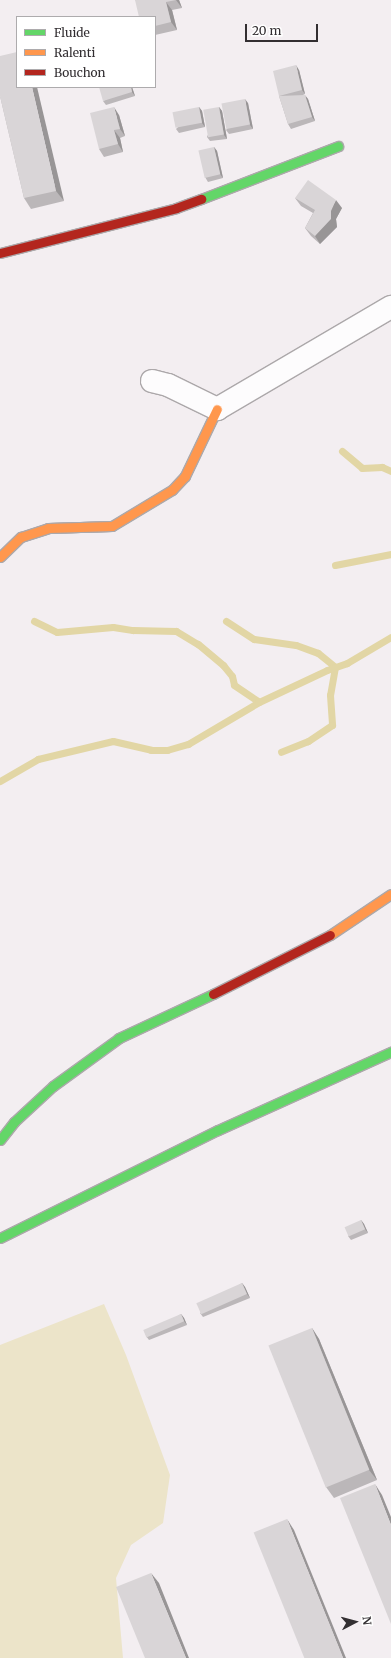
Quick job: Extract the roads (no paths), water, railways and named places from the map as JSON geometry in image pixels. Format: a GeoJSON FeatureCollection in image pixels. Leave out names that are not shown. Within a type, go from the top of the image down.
{"type":"FeatureCollection","features":[{"type":"Feature","properties":{"kind":"street"},"geometry":{"type":"LineString","coordinates":[[0,253],[176,208],[338,146]]}},
{"type":"Feature","properties":{"kind":"street"},"geometry":{"type":"LineString","coordinates":[[0,557],[21,537],[48,528],[112,526],[172,490],[185,476],[217,409],[391,307]]}},
{"type":"Feature","properties":{"kind":"street"},"geometry":{"type":"LineString","coordinates":[[152,380],[168,385],[217,409]]}},
{"type":"Feature","properties":{"kind":"street"},"geometry":{"type":"LineString","coordinates":[[0,1140],[14,1122],[53,1086],[120,1038],[275,964],[336,932],[391,894]]}},
{"type":"Feature","properties":{"kind":"street"},"geometry":{"type":"LineString","coordinates":[[0,1238],[218,1130],[391,1052]]}},
{"type":"Feature","properties":{"kind":"waterway"},"geometry":{"type":"LineString","coordinates":[[342,451],[362,468],[382,467],[391,471]]}},
{"type":"Feature","properties":{"kind":"waterway"},"geometry":{"type":"LineString","coordinates":[[335,565],[391,554]]}},
{"type":"Feature","properties":{"kind":"waterway"},"geometry":{"type":"LineString","coordinates":[[34,621],[57,632],[113,627],[133,630],[176,631],[198,644],[223,665],[232,676],[234,685],[259,702]]}},
{"type":"Feature","properties":{"kind":"waterway"},"geometry":{"type":"LineString","coordinates":[[226,621],[254,639],[296,645],[318,653],[335,667],[330,695],[332,725],[308,741],[281,752]]}},
{"type":"Feature","properties":{"kind":"waterway"},"geometry":{"type":"LineString","coordinates":[[0,781],[38,759],[113,741],[151,750],[167,750],[188,744],[259,702],[327,670],[347,663],[391,637]]}}]}
